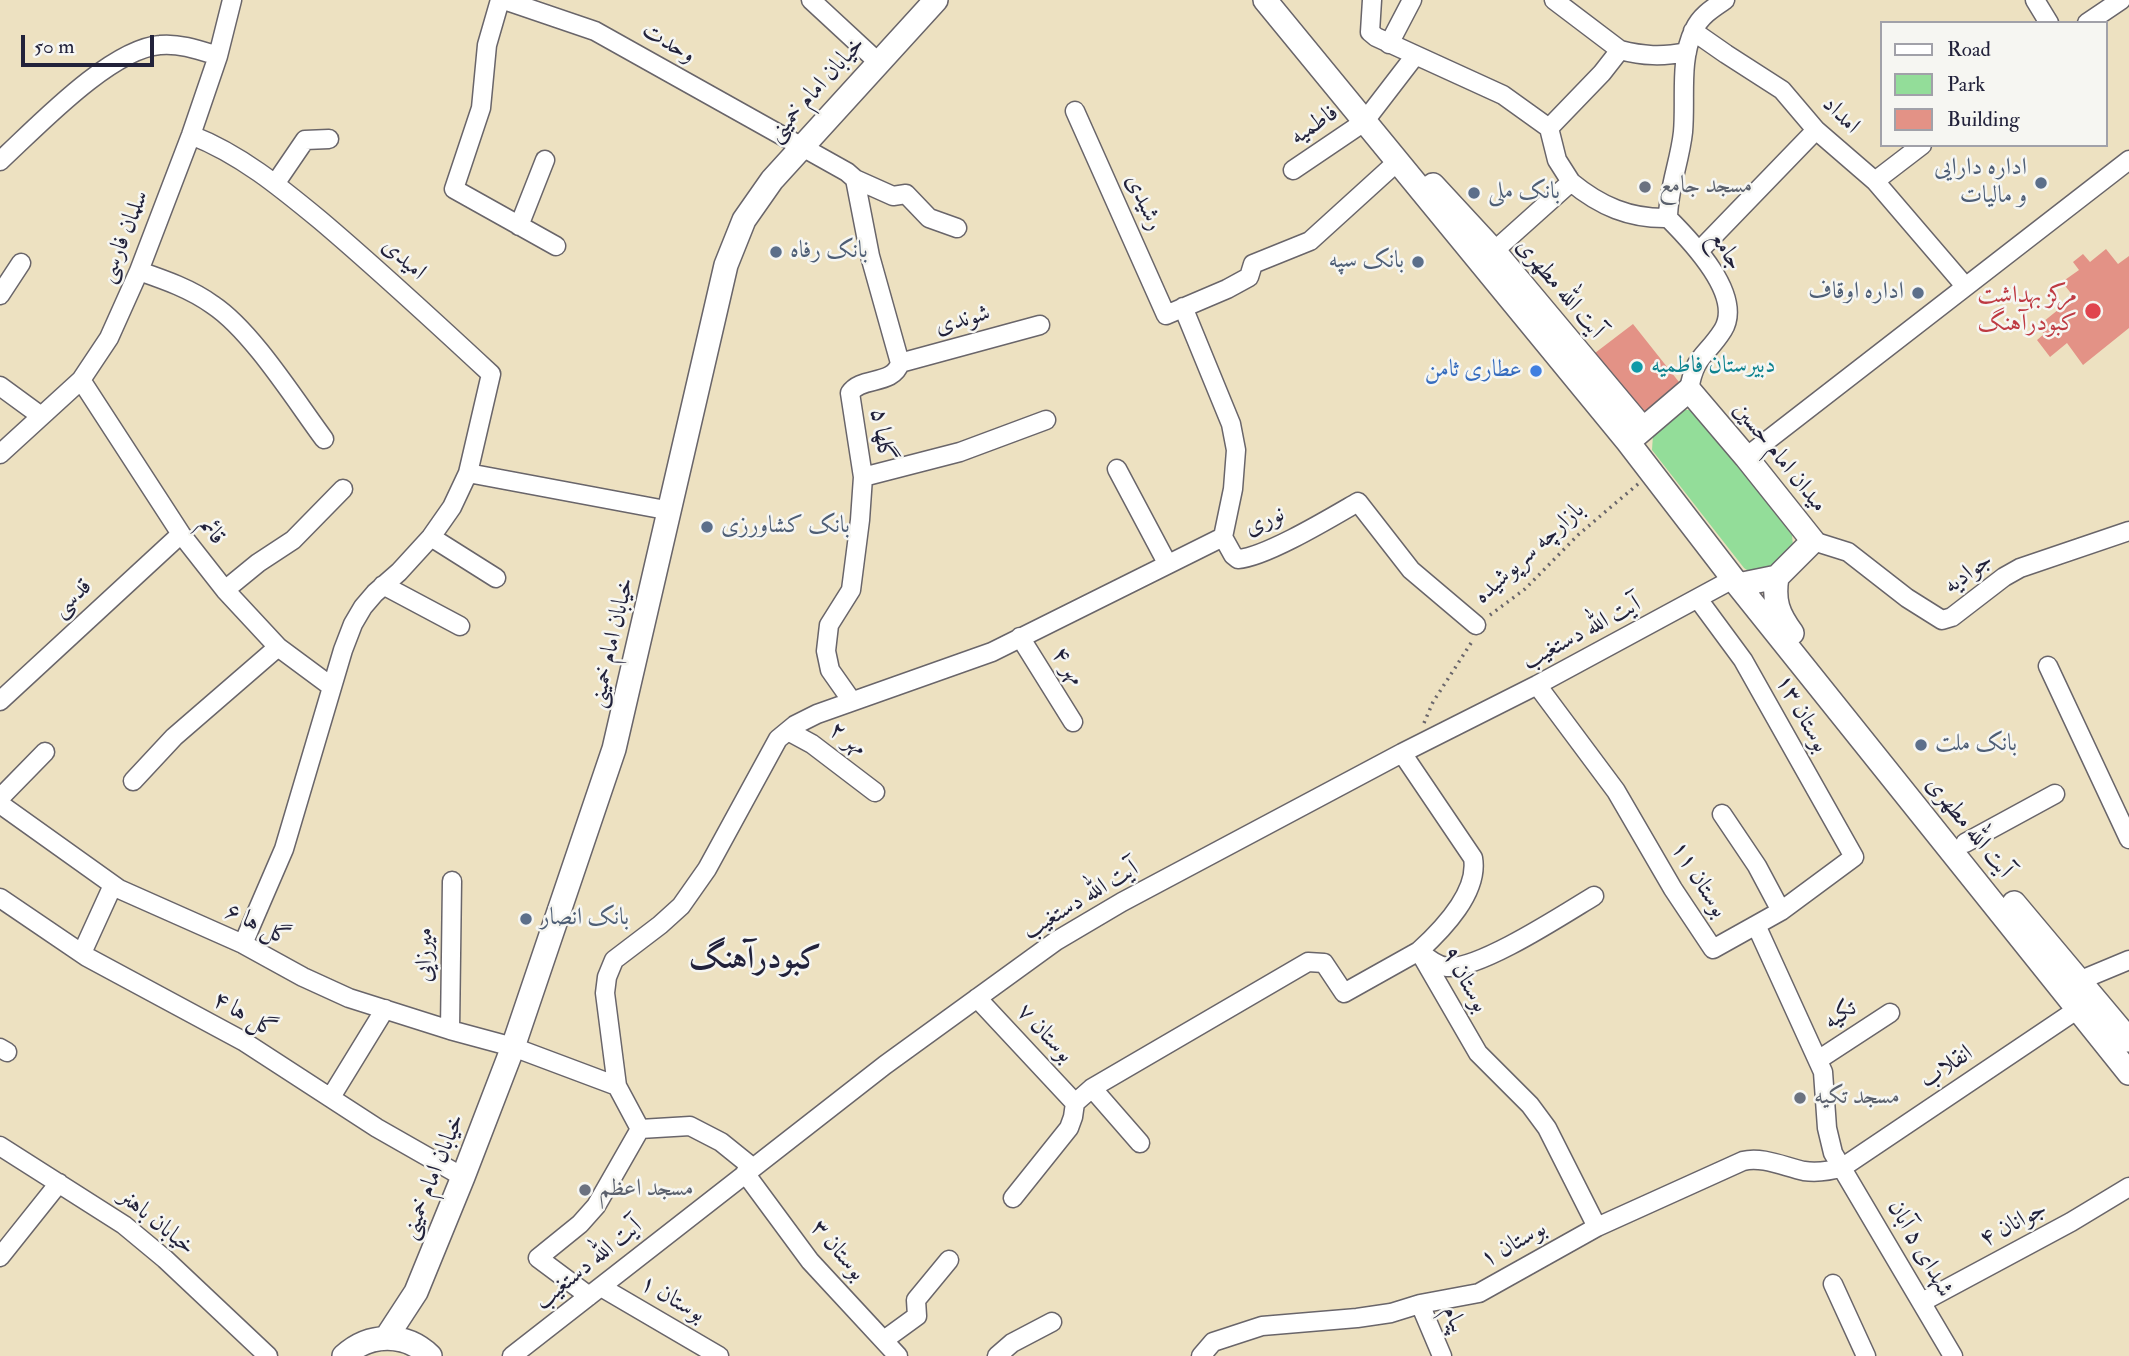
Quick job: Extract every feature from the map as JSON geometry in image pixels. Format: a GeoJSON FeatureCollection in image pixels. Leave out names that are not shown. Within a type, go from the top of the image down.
{"type":"FeatureCollection","features":[{"type":"Feature","properties":{"kind":"main road","name":"خیابان امام خمینی"},"geometry":{"type":"LineString","coordinates":[[386,1338],[416,1292],[463,1177],[513,1047],[614,749],[726,265],[744,220],[772,180],[800,147],[936,0]]}},
{"type":"Feature","properties":{"kind":"main road","name":"آیت الله مطهری"},"geometry":{"type":"LineString","coordinates":[[1265,0],[1397,163],[1635,436]]}},
{"type":"Feature","properties":{"kind":"main road","name":"آیت الله مطهری"},"geometry":{"type":"LineString","coordinates":[[1397,163],[1434,186],[1494,251],[1635,436]]}},
{"type":"Feature","properties":{"kind":"main road"},"geometry":{"type":"LineString","coordinates":[[1689,390],[1635,436],[1650,473],[1735,582],[1776,577]]}},
{"type":"Feature","properties":{"kind":"main road","name":"میدان امام حسین"},"geometry":{"type":"LineString","coordinates":[[1689,390],[1813,541],[1776,577]]}},
{"type":"Feature","properties":{"kind":"main road","name":"آیت الله مطهری"},"geometry":{"type":"LineString","coordinates":[[1776,577],[1775,602],[1784,623],[2129,1040]]}},
{"type":"Feature","properties":{"kind":"main road","name":"آیت الله مطهری"},"geometry":{"type":"LineString","coordinates":[[1735,582],[2129,1073]]}},
{"type":"Feature","properties":{"kind":"main road"},"geometry":{"type":"LineString","coordinates":[[344,1356],[360,1344],[386,1338],[411,1343],[429,1356]]}},
{"type":"Feature","properties":{"kind":"street","name":"سلمان فارسی"},"geometry":{"type":"LineString","coordinates":[[0,454],[81,380],[109,338],[139,271],[191,135],[218,56],[232,0]]}},
{"type":"Feature","properties":{"kind":"street"},"geometry":{"type":"LineString","coordinates":[[502,0],[487,46],[481,108],[454,189],[556,246]]}},
{"type":"Feature","properties":{"kind":"street","name":"وحدت"},"geometry":{"type":"LineString","coordinates":[[502,0],[595,31],[800,147]]}},
{"type":"Feature","properties":{"kind":"street"},"geometry":{"type":"LineString","coordinates":[[811,0],[878,62]]}},
{"type":"Feature","properties":{"kind":"street"},"geometry":{"type":"LineString","coordinates":[[1372,0],[1370,32],[1414,57],[1503,95],[1549,128],[1557,160],[1571,182],[1618,211],[1633,216],[1668,218],[1669,197],[1683,133],[1686,52],[1701,18],[1725,0]]}},
{"type":"Feature","properties":{"kind":"street"},"geometry":{"type":"LineString","coordinates":[[1389,44],[1412,0]]}},
{"type":"Feature","properties":{"kind":"street"},"geometry":{"type":"LineString","coordinates":[[2035,0],[2048,21]]}},
{"type":"Feature","properties":{"kind":"street"},"geometry":{"type":"LineString","coordinates":[[2090,21],[2121,0]]}},
{"type":"Feature","properties":{"kind":"street"},"geometry":{"type":"LineString","coordinates":[[1564,3],[1620,50],[1644,56],[1667,56],[1686,52]]}},
{"type":"Feature","properties":{"kind":"street","name":"امداد"},"geometry":{"type":"LineString","coordinates":[[1693,31],[1782,90],[1816,130],[1875,181],[1965,286]]}},
{"type":"Feature","properties":{"kind":"street"},"geometry":{"type":"LineString","coordinates":[[0,161],[81,86],[145,47],[162,44],[181,46],[218,56]]}},
{"type":"Feature","properties":{"kind":"street"},"geometry":{"type":"LineString","coordinates":[[1549,128],[1602,73],[1620,50]]}},
{"type":"Feature","properties":{"kind":"street","name":"فاطمیه"},"geometry":{"type":"LineString","coordinates":[[1293,170],[1364,122],[1414,57]]}},
{"type":"Feature","properties":{"kind":"street","name":"رشیدی"},"geometry":{"type":"LineString","coordinates":[[1075,111],[1166,315],[1183,307]]}},
{"type":"Feature","properties":{"kind":"street"},"geometry":{"type":"LineString","coordinates":[[1700,250],[1816,130]]}},
{"type":"Feature","properties":{"kind":"street","name":"امیدی"},"geometry":{"type":"LineString","coordinates":[[191,135],[228,152],[275,184],[369,261],[491,374],[468,473]]}},
{"type":"Feature","properties":{"kind":"street"},"geometry":{"type":"LineString","coordinates":[[275,184],[305,140],[329,139]]}},
{"type":"Feature","properties":{"kind":"street"},"geometry":{"type":"LineString","coordinates":[[800,147],[855,179],[893,196],[906,194],[929,218],[957,228]]}},
{"type":"Feature","properties":{"kind":"street"},"geometry":{"type":"LineString","coordinates":[[1875,181],[1919,147]]}},
{"type":"Feature","properties":{"kind":"street"},"geometry":{"type":"LineString","coordinates":[[519,226],[545,160]]}},
{"type":"Feature","properties":{"kind":"street"},"geometry":{"type":"LineString","coordinates":[[1746,457],[2129,160]]}},
{"type":"Feature","properties":{"kind":"street"},"geometry":{"type":"LineString","coordinates":[[1183,307],[1249,277],[1253,264],[1310,242],[1397,163]]}},
{"type":"Feature","properties":{"kind":"street"},"geometry":{"type":"LineString","coordinates":[[855,179],[873,267],[900,363]]}},
{"type":"Feature","properties":{"kind":"street"},"geometry":{"type":"LineString","coordinates":[[1494,251],[1571,182]]}},
{"type":"Feature","properties":{"kind":"street","name":"جامع"},"geometry":{"type":"LineString","coordinates":[[1668,218],[1700,250],[1725,300],[1725,327],[1697,360],[1689,390]]}},
{"type":"Feature","properties":{"kind":"street"},"geometry":{"type":"LineString","coordinates":[[0,295],[21,263]]}},
{"type":"Feature","properties":{"kind":"street"},"geometry":{"type":"LineString","coordinates":[[139,271],[195,293],[216,306],[249,338],[324,439]]}},
{"type":"Feature","properties":{"kind":"street","name":"نوری"},"geometry":{"type":"LineString","coordinates":[[1183,307],[1231,424],[1236,450],[1233,489],[1223,537],[1233,555],[1244,559],[1321,524],[1358,502],[1411,569],[1476,625]]}},
{"type":"Feature","properties":{"kind":"street","name":"شوندی"},"geometry":{"type":"LineString","coordinates":[[900,363],[1040,325]]}},
{"type":"Feature","properties":{"kind":"street","name":"گلها ۵"},"geometry":{"type":"LineString","coordinates":[[846,702],[849,698],[830,670],[825,651],[826,637],[835,613],[851,590],[863,477],[850,393],[853,387],[890,376],[898,371],[900,363]]}},
{"type":"Feature","properties":{"kind":"street","name":"قائم"},"geometry":{"type":"LineString","coordinates":[[81,380],[180,534],[225,590],[278,647],[332,687]]}},
{"type":"Feature","properties":{"kind":"street"},"geometry":{"type":"LineString","coordinates":[[0,386],[41,416]]}},
{"type":"Feature","properties":{"kind":"street"},"geometry":{"type":"LineString","coordinates":[[863,477],[960,452],[1046,420]]}},
{"type":"Feature","properties":{"kind":"street"},"geometry":{"type":"LineString","coordinates":[[1117,469],[1167,563]]}},
{"type":"Feature","properties":{"kind":"street"},"geometry":{"type":"LineString","coordinates":[[243,944],[284,849],[353,625],[363,607],[431,537],[452,507],[468,473],[671,511]]}},
{"type":"Feature","properties":{"kind":"street"},"geometry":{"type":"LineString","coordinates":[[225,590],[258,563],[293,540],[343,489]]}},
{"type":"Feature","properties":{"kind":"street","name":"جوادیه"},"geometry":{"type":"LineString","coordinates":[[1813,541],[1848,552],[1907,598],[1942,620],[1952,617],[2020,568],[2129,531]]}},
{"type":"Feature","properties":{"kind":"street","name":"قدسی"},"geometry":{"type":"LineString","coordinates":[[0,701],[180,534]]}},
{"type":"Feature","properties":{"kind":"street"},"geometry":{"type":"LineString","coordinates":[[431,537],[496,578]]}},
{"type":"Feature","properties":{"kind":"street"},"geometry":{"type":"LineString","coordinates":[[640,1129],[617,1086],[605,993],[607,977],[614,960],[681,906],[707,869],[778,739],[817,714],[846,702],[992,652],[1223,537]]}},
{"type":"Feature","properties":{"kind":"street","name":"آیت الله دستغیب"},"geometry":{"type":"LineString","coordinates":[[512,1356],[748,1170],[977,998],[1091,919],[1735,582]]}},
{"type":"Feature","properties":{"kind":"street"},"geometry":{"type":"LineString","coordinates":[[383,586],[460,626]]}},
{"type":"Feature","properties":{"kind":"street","name":"بوستان ۱۳"},"geometry":{"type":"LineString","coordinates":[[1698,599],[1743,660],[1854,857],[1781,911]]}},
{"type":"Feature","properties":{"kind":"street","name":"مهر ۴"},"geometry":{"type":"LineString","coordinates":[[1020,638],[1073,722]]}},
{"type":"Feature","properties":{"kind":"street"},"geometry":{"type":"LineString","coordinates":[[133,781],[174,737],[278,647]]}},
{"type":"Feature","properties":{"kind":"street"},"geometry":{"type":"LineString","coordinates":[[2048,666],[2129,839]]}},
{"type":"Feature","properties":{"kind":"street","name":"بوستان ۱۱"},"geometry":{"type":"LineString","coordinates":[[1537,685],[1616,791],[1673,889],[1713,949],[1756,925],[1826,1081],[1829,1141],[1833,1153],[1843,1167]]}},
{"type":"Feature","properties":{"kind":"street","name":"مهر ۲"},"geometry":{"type":"LineString","coordinates":[[788,731],[812,744],[875,792]]}},
{"type":"Feature","properties":{"kind":"street","name":"بوستان ۹"},"geometry":{"type":"LineString","coordinates":[[1408,751],[1473,858],[1475,870],[1473,880],[1460,903],[1419,951],[1478,1053],[1530,1105],[1547,1128],[1597,1227]]}},
{"type":"Feature","properties":{"kind":"street"},"geometry":{"type":"LineString","coordinates":[[0,798],[45,752]]}},
{"type":"Feature","properties":{"kind":"street"},"geometry":{"type":"LineString","coordinates":[[1965,843],[2055,794]]}},
{"type":"Feature","properties":{"kind":"street","name":"گل ها ۶"},"geometry":{"type":"LineString","coordinates":[[0,804],[113,886],[243,944],[303,977],[349,998],[513,1047],[617,1086]]}},
{"type":"Feature","properties":{"kind":"street"},"geometry":{"type":"LineString","coordinates":[[1722,814],[1757,866],[1781,911],[1756,925]]}},
{"type":"Feature","properties":{"kind":"street","name":"میرزایی"},"geometry":{"type":"LineString","coordinates":[[450,1030],[452,881]]}},
{"type":"Feature","properties":{"kind":"street"},"geometry":{"type":"LineString","coordinates":[[82,953],[113,886]]}},
{"type":"Feature","properties":{"kind":"street"},"geometry":{"type":"LineString","coordinates":[[1013,1198],[1069,1128],[1075,1103],[1092,1088],[1308,962],[1324,963],[1344,993],[1419,951],[1445,967],[1471,962],[1508,947],[1594,896]]}},
{"type":"Feature","properties":{"kind":"street","name":"گل ها ۴"},"geometry":{"type":"LineString","coordinates":[[0,898],[82,953],[243,1041],[377,1128],[463,1177]]}},
{"type":"Feature","properties":{"kind":"street"},"geometry":{"type":"LineString","coordinates":[[2081,980],[2129,960]]}},
{"type":"Feature","properties":{"kind":"street","name":"بوستان ۷"},"geometry":{"type":"LineString","coordinates":[[977,998],[1075,1103]]}},
{"type":"Feature","properties":{"kind":"street"},"geometry":{"type":"LineString","coordinates":[[331,1097],[385,1009]]}},
{"type":"Feature","properties":{"kind":"street","name":"انقلاب"},"geometry":{"type":"LineString","coordinates":[[1843,1167],[2078,1009]]}},
{"type":"Feature","properties":{"kind":"street","name":"تکیه"},"geometry":{"type":"LineString","coordinates":[[1818,1060],[1890,1013]]}},
{"type":"Feature","properties":{"kind":"street"},"geometry":{"type":"LineString","coordinates":[[1092,1088],[1140,1143]]}},
{"type":"Feature","properties":{"kind":"street","name":"بوستان ۳"},"geometry":{"type":"LineString","coordinates":[[640,1129],[690,1126],[721,1142],[748,1170],[810,1261],[898,1356]]}},
{"type":"Feature","properties":{"kind":"street","name":"بوستان ۱"},"geometry":{"type":"LineString","coordinates":[[640,1129],[596,1206],[580,1224],[538,1258],[719,1356]]}},
{"type":"Feature","properties":{"kind":"street","name":"خیابان باهنر"},"geometry":{"type":"LineString","coordinates":[[0,1146],[124,1225],[268,1356]]}},
{"type":"Feature","properties":{"kind":"street","name":"بوستان ۱"},"geometry":{"type":"LineString","coordinates":[[1201,1356],[1213,1342],[1262,1326],[1391,1313],[1420,1304],[1479,1293],[1597,1227],[1750,1159],[1808,1171],[1828,1171],[1843,1167]]}},
{"type":"Feature","properties":{"kind":"street","name":"شهدای ۵ آبان"},"geometry":{"type":"LineString","coordinates":[[1843,1167],[1953,1356]]}},
{"type":"Feature","properties":{"kind":"street"},"geometry":{"type":"LineString","coordinates":[[0,1257],[59,1183]]}},
{"type":"Feature","properties":{"kind":"street","name":"جوانان ۴"},"geometry":{"type":"LineString","coordinates":[[1922,1302],[2128,1188]]}},
{"type":"Feature","properties":{"kind":"street"},"geometry":{"type":"LineString","coordinates":[[884,1340],[917,1315],[916,1300],[949,1260]]}},
{"type":"Feature","properties":{"kind":"street"},"geometry":{"type":"LineString","coordinates":[[1833,1284],[1866,1356]]}},
{"type":"Feature","properties":{"kind":"street","name":"پیام"},"geometry":{"type":"LineString","coordinates":[[1420,1304],[1442,1356]]}},
{"type":"Feature","properties":{"kind":"street"},"geometry":{"type":"LineString","coordinates":[[996,1356],[1012,1343],[1052,1322]]}},
{"type":"Feature","properties":{"kind":"path","name":"بازارچه سرپوشیده"},"geometry":{"type":"LineString","coordinates":[[1408,751],[1433,702],[1475,636],[1476,625],[1525,589],[1578,535],[1650,473]]}},
{"type":"Feature","properties":{"kind":"green space"},"geometry":{"type":"Polygon","coordinates":[[[1681,410],[1690,410],[1699,416],[1792,535],[1793,546],[1774,564],[1750,572],[1744,568],[1652,450],[1653,435],[1681,410]]]}},
{"type":"Feature","properties":{"kind":"building","name":"مرکز بهداشت کبودرآهنگ"},"geometry":{"type":"Polygon","coordinates":[[[2106,249],[2118,264],[2129,256],[2129,328],[2083,365],[2067,343],[2050,357],[2037,340],[2044,334],[2038,326],[2074,297],[2062,282],[2079,270],[2073,262],[2083,254],[2090,262],[2106,249]]]}},
{"type":"Feature","properties":{"kind":"building","name":"دبیرستان فاطمیه"},"geometry":{"type":"Polygon","coordinates":[[[1633,324],[1679,382],[1644,415],[1595,353],[1633,324]]]}},
{"type":"Feature","properties":{"kind":"place","name":"اداره دارایی و مالیات"},"geometry":{"type":"Point","coordinates":[2041,183]}},
{"type":"Feature","properties":{"kind":"place","name":"مسجد جامع"},"geometry":{"type":"Point","coordinates":[1645,187]}},
{"type":"Feature","properties":{"kind":"place","name":"بانک ملی"},"geometry":{"type":"Point","coordinates":[1474,193]}},
{"type":"Feature","properties":{"kind":"place","name":"بانک رفاه"},"geometry":{"type":"Point","coordinates":[776,252]}},
{"type":"Feature","properties":{"kind":"place","name":"بانک سپه"},"geometry":{"type":"Point","coordinates":[1418,262]}},
{"type":"Feature","properties":{"kind":"place","name":"اداره اوقاف"},"geometry":{"type":"Point","coordinates":[1918,293]}},
{"type":"Feature","properties":{"kind":"place","name":"مرکز بهداشت کبودرآهنگ"},"geometry":{"type":"Point","coordinates":[2093,311]}},
{"type":"Feature","properties":{"kind":"place","name":"دبیرستان فاطمیه"},"geometry":{"type":"Point","coordinates":[1637,367]}},
{"type":"Feature","properties":{"kind":"place","name":"عطاری ثامن"},"geometry":{"type":"Point","coordinates":[1536,371]}},
{"type":"Feature","properties":{"kind":"place","name":"بانک کشاورزی"},"geometry":{"type":"Point","coordinates":[707,527]}},
{"type":"Feature","properties":{"kind":"place","name":"بانک ملت"},"geometry":{"type":"Point","coordinates":[1921,745]}},
{"type":"Feature","properties":{"kind":"place","name":"بانک انصار"},"geometry":{"type":"Point","coordinates":[526,919]}},
{"type":"Feature","properties":{"kind":"place","name":"مسجد تکیه"},"geometry":{"type":"Point","coordinates":[1800,1098]}},
{"type":"Feature","properties":{"kind":"place","name":"مسجد اعظم"},"geometry":{"type":"Point","coordinates":[585,1190]}},
{"type":"Feature","properties":{"kind":"district","name":"کبودرآهنگ"},"geometry":{"type":"Point","coordinates":[755,961]}}]}
